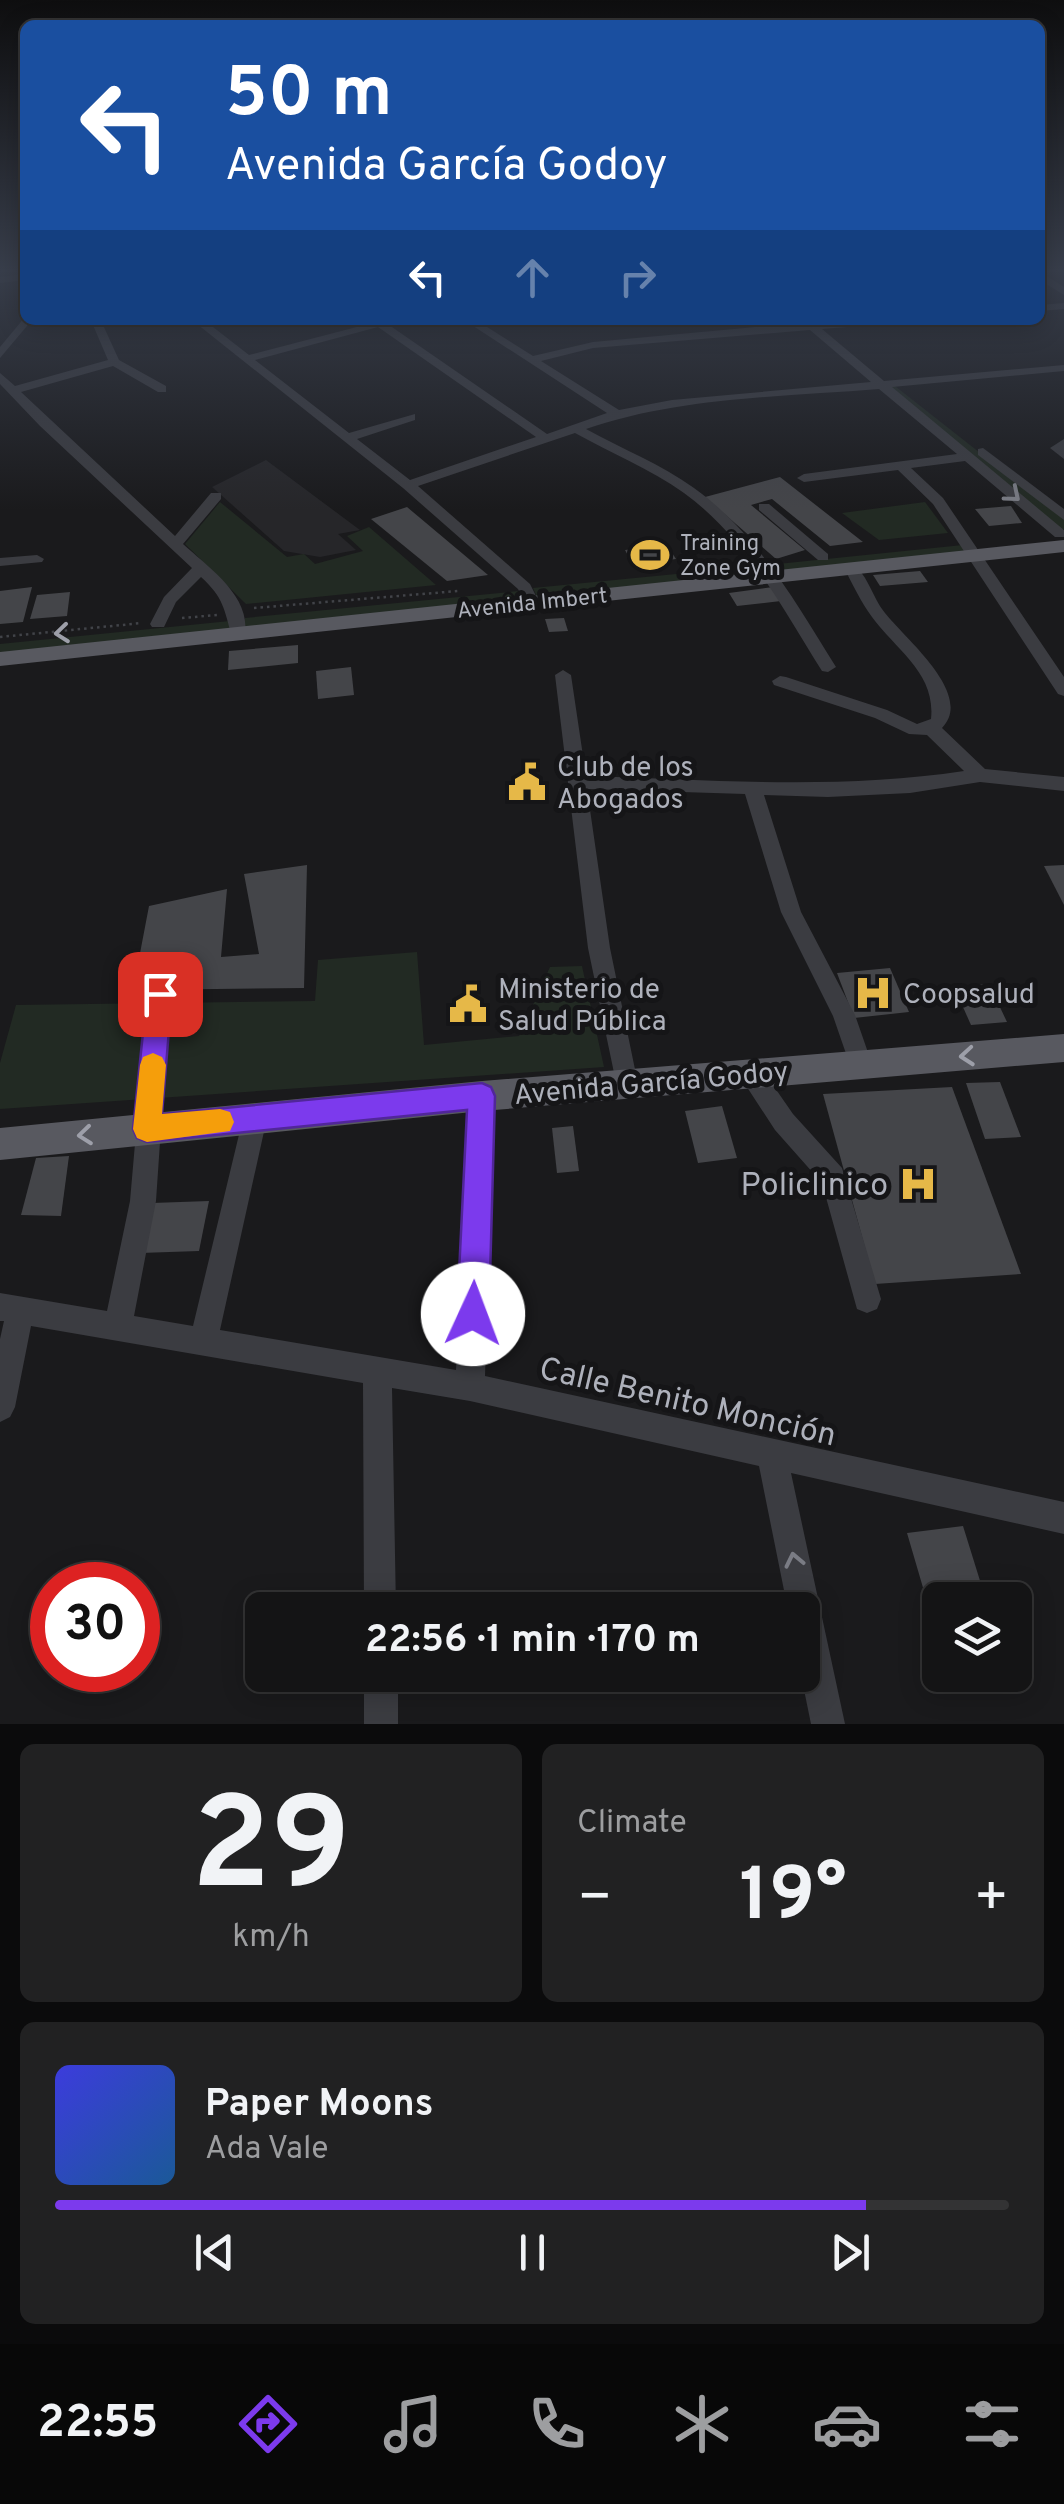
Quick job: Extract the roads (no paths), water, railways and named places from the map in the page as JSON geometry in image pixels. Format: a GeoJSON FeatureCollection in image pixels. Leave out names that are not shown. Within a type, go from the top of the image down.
{"type":"FeatureCollection","features":[{"type":"Feature","properties":{"kind":"main road","name":"Avenida Imbert"},"geometry":{"type":"LineString","coordinates":[[0,638],[766,570],[851,568],[1063,533]]}},
{"type":"Feature","properties":{"kind":"main road","name":"Avenida Imbert"},"geometry":{"type":"LineString","coordinates":[[766,570],[824,557],[970,549]]}},
{"type":"Feature","properties":{"kind":"main road","name":"Avenida Imbert"},"geometry":{"type":"LineString","coordinates":[[0,659],[234,618]]}},
{"type":"Feature","properties":{"kind":"main road","name":"Avenida García Godoy"},"geometry":{"type":"LineString","coordinates":[[0,1144],[482,1096],[1064,1048]]}},
{"type":"Feature","properties":{"kind":"street"},"geometry":{"type":"LineString","coordinates":[[109,349],[114,362],[162,389]]}},
{"type":"Feature","properties":{"kind":"street"},"geometry":{"type":"LineString","coordinates":[[235,349],[408,485],[528,594]]}},
{"type":"Feature","properties":{"kind":"street"},"geometry":{"type":"LineString","coordinates":[[246,358],[277,349]]}},
{"type":"Feature","properties":{"kind":"street"},"geometry":{"type":"LineString","coordinates":[[422,349],[545,438]]}},
{"type":"Feature","properties":{"kind":"street"},"geometry":{"type":"LineString","coordinates":[[517,349],[617,414]]}},
{"type":"Feature","properties":{"kind":"street"},"geometry":{"type":"LineString","coordinates":[[533,359],[575,349]]}},
{"type":"Feature","properties":{"kind":"street"},"geometry":{"type":"LineString","coordinates":[[847,349],[1063,533]]}},
{"type":"Feature","properties":{"kind":"street"},"geometry":{"type":"LineString","coordinates":[[13,390],[114,362]]}},
{"type":"Feature","properties":{"kind":"street"},"geometry":{"type":"LineString","coordinates":[[408,485],[617,414],[726,397],[1064,368]]}},
{"type":"Feature","properties":{"kind":"street"},"geometry":{"type":"LineString","coordinates":[[0,377],[224,590],[234,618]]}},
{"type":"Feature","properties":{"kind":"street"},"geometry":{"type":"LineString","coordinates":[[887,383],[968,458],[1063,533]]}},
{"type":"Feature","properties":{"kind":"street"},"geometry":{"type":"LineString","coordinates":[[346,438],[411,417]]}},
{"type":"Feature","properties":{"kind":"street"},"geometry":{"type":"LineString","coordinates":[[574,427],[686,488],[722,516],[766,570],[828,667]]}},
{"type":"Feature","properties":{"kind":"street"},"geometry":{"type":"LineString","coordinates":[[1064,443],[1056,448],[1064,455]]}},
{"type":"Feature","properties":{"kind":"street"},"geometry":{"type":"LineString","coordinates":[[804,478],[968,458]]}},
{"type":"Feature","properties":{"kind":"street"},"geometry":{"type":"LineString","coordinates":[[901,466],[938,500],[1064,690]]}},
{"type":"Feature","properties":{"kind":"street"},"geometry":{"type":"LineString","coordinates":[[176,544],[216,496]]}},
{"type":"Feature","properties":{"kind":"street"},"geometry":{"type":"LineString","coordinates":[[764,506],[824,557]]}},
{"type":"Feature","properties":{"kind":"street"},"geometry":{"type":"LineString","coordinates":[[0,562],[37,558]]}},
{"type":"Feature","properties":{"kind":"street"},"geometry":{"type":"LineString","coordinates":[[159,622],[169,600],[201,568]]}},
{"type":"Feature","properties":{"kind":"street"},"geometry":{"type":"LineString","coordinates":[[780,681],[880,714],[906,727],[931,728],[940,721],[943,712],[936,683],[882,620],[851,568]]}},
{"type":"Feature","properties":{"kind":"street"},"geometry":{"type":"LineString","coordinates":[[563,675],[598,948],[626,1084]]}},
{"type":"Feature","properties":{"kind":"street"},"geometry":{"type":"LineString","coordinates":[[931,728],[980,775]]}},
{"type":"Feature","properties":{"kind":"street"},"geometry":{"type":"LineString","coordinates":[[579,782],[910,786],[980,775],[1064,784]]}},
{"type":"Feature","properties":{"kind":"street"},"geometry":{"type":"LineString","coordinates":[[752,787],[791,912],[844,1015],[860,1064]]}},
{"type":"Feature","properties":{"kind":"street"},"geometry":{"type":"LineString","coordinates":[[118,1327],[143,1201],[160,994]]}},
{"type":"Feature","properties":{"kind":"street"},"geometry":{"type":"LineString","coordinates":[[751,1073],[784,1122],[832,1177],[867,1298]]}},
{"type":"Feature","properties":{"kind":"street"},"geometry":{"type":"LineString","coordinates":[[470,1387],[482,1096]]}},
{"type":"Feature","properties":{"kind":"street"},"geometry":{"type":"LineString","coordinates":[[203,1341],[256,1118]]}},
{"type":"Feature","properties":{"kind":"street"},"geometry":{"type":"LineString","coordinates":[[0,1407],[10,1308]]}},
{"type":"Feature","properties":{"kind":"street","name":"Calle Benito Monción"},"geometry":{"type":"LineString","coordinates":[[10,1308],[470,1387],[1064,1518]]}},
{"type":"Feature","properties":{"kind":"street"},"geometry":{"type":"LineString","coordinates":[[377,1371],[380,1592]]}},
{"type":"Feature","properties":{"kind":"street"},"geometry":{"type":"LineString","coordinates":[[772,1456],[828,1724]]}},
{"type":"Feature","properties":{"kind":"street"},"geometry":{"type":"LineString","coordinates":[[380,1692],[381,1724]]}},
{"type":"Feature","properties":{"kind":"place","name":"Training Zone Gym"},"geometry":{"type":"Point","coordinates":[650,555]}},
{"type":"Feature","properties":{"kind":"place","name":"Club de los Abogados"},"geometry":{"type":"Point","coordinates":[527,782]}},
{"type":"Feature","properties":{"kind":"place","name":"Coopsalud"},"geometry":{"type":"Point","coordinates":[873,993]}},
{"type":"Feature","properties":{"kind":"place","name":"Ministerio de Salud Pública"},"geometry":{"type":"Point","coordinates":[468,1004]}},
{"type":"Feature","properties":{"kind":"place","name":"Policlinico"},"geometry":{"type":"Point","coordinates":[918,1184]}}]}
